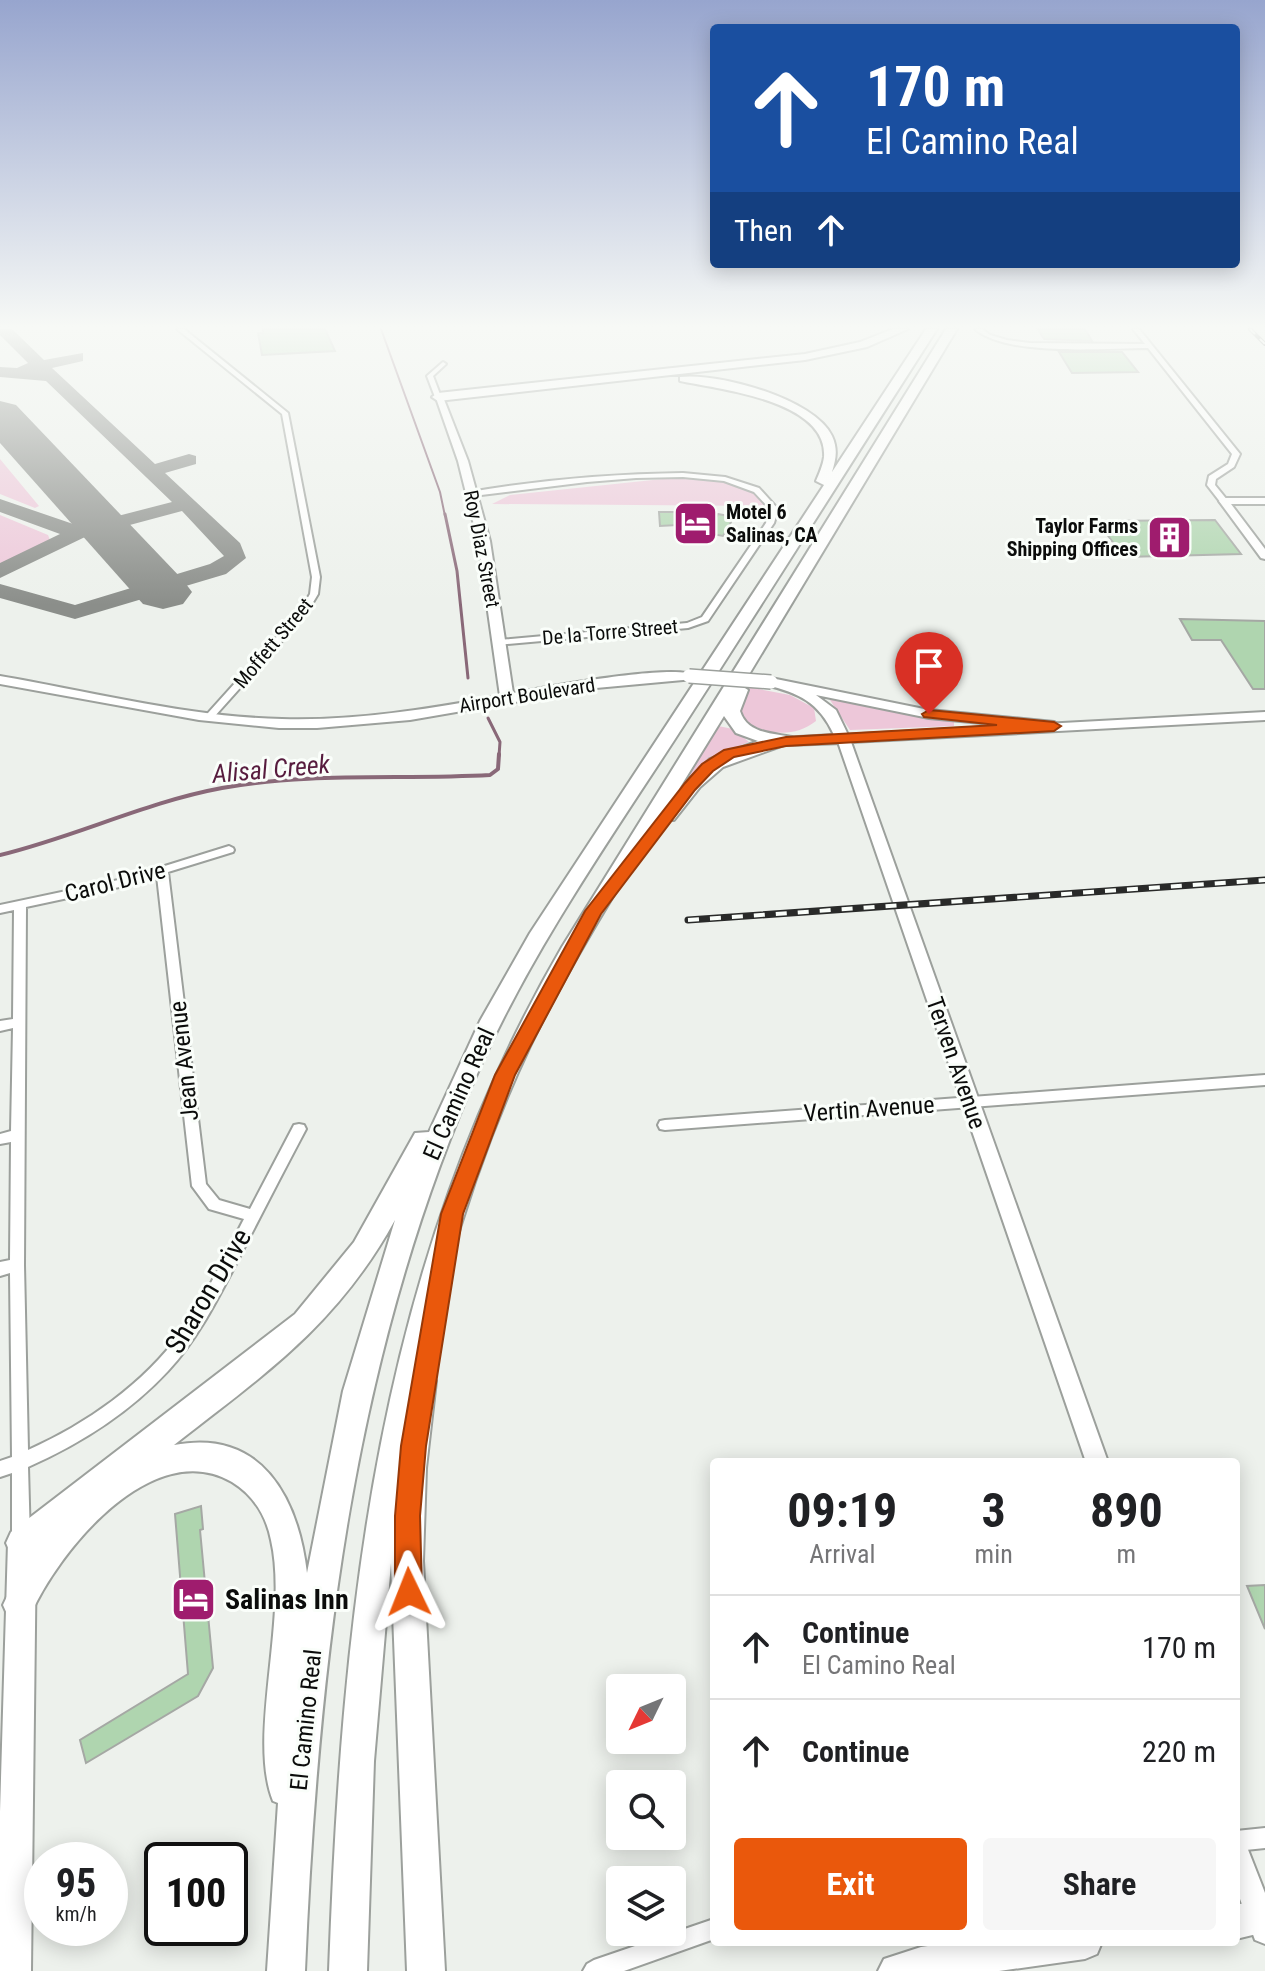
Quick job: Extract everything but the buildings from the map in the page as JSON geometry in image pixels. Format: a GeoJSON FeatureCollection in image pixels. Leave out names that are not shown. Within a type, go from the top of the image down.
{"type":"FeatureCollection","features":[{"type":"Feature","properties":{"kind":"highway"},"geometry":{"type":"LineString","coordinates":[[812,421],[825,433],[833,454],[818,492],[817,505]]}},
{"type":"Feature","properties":{"kind":"highway","name":"El Camino Real"},"geometry":{"type":"LineString","coordinates":[[286,1971],[289,1888],[304,1722],[339,1486],[391,1275],[422,1178],[468,1067],[536,940],[872,421]]}},
{"type":"Feature","properties":{"kind":"highway","name":"El Camino Real"},"geometry":{"type":"LineString","coordinates":[[348,1971],[358,1734],[374,1576],[407,1385],[452,1214],[505,1075],[594,911],[896,421]]}},
{"type":"Feature","properties":{"kind":"highway"},"geometry":{"type":"LineString","coordinates":[[761,640],[732,704],[732,718],[744,731],[793,741]]}},
{"type":"Feature","properties":{"kind":"highway"},"geometry":{"type":"LineString","coordinates":[[594,911],[707,768],[740,749],[793,741]]}},
{"type":"Feature","properties":{"kind":"highway"},"geometry":{"type":"LineString","coordinates":[[13,1971],[9,1664],[19,1605],[22,1543],[269,1355],[317,1313],[368,1247],[424,1140],[468,1067]]}},
{"type":"Feature","properties":{"kind":"highway"},"geometry":{"type":"LineString","coordinates":[[426,1971],[407,1516],[422,1380],[452,1214]]}},
{"type":"Feature","properties":{"kind":"highway"},"geometry":{"type":"LineString","coordinates":[[19,1605],[32,1571],[54,1542],[101,1499],[140,1472],[182,1459],[210,1458],[246,1470],[266,1488],[283,1522],[292,1594],[284,1728],[289,1888]]}},
{"type":"Feature","properties":{"kind":"highway"},"geometry":{"type":"LineString","coordinates":[[896,1971],[921,1964],[1055,1946]]}},
{"type":"Feature","properties":{"kind":"main road","name":"Roy Diaz Street"},"geometry":{"type":"LineString","coordinates":[[447,421],[473,494],[491,580],[507,698]]}},
{"type":"Feature","properties":{"kind":"main road","name":"Airport Boulevard"},"geometry":{"type":"LineString","coordinates":[[0,680],[211,715],[318,724],[658,676],[771,682],[929,714],[1054,726]]}},
{"type":"Feature","properties":{"kind":"main road","name":"Terven Avenue"},"geometry":{"type":"LineString","coordinates":[[788,686],[810,694],[831,713],[843,739]]}},
{"type":"Feature","properties":{"kind":"main road"},"geometry":{"type":"LineString","coordinates":[[793,741],[821,727],[831,713]]}},
{"type":"Feature","properties":{"kind":"main road"},"geometry":{"type":"LineString","coordinates":[[793,741],[843,739]]}},
{"type":"Feature","properties":{"kind":"street","name":"Moffett Street"},"geometry":{"type":"LineString","coordinates":[[211,715],[303,612],[314,594],[316,577],[287,421]]}},
{"type":"Feature","properties":{"kind":"street"},"geometry":{"type":"LineString","coordinates":[[1209,421],[1236,454],[1231,465],[1212,478],[1211,485],[1265,556]]}},
{"type":"Feature","properties":{"kind":"street","name":"De la Torre Street"},"geometry":{"type":"LineString","coordinates":[[473,494],[659,475],[706,474],[752,486],[769,498],[774,509],[770,523],[705,619],[688,625],[499,643]]}},
{"type":"Feature","properties":{"kind":"street"},"geometry":{"type":"LineString","coordinates":[[1224,501],[1265,501]]}},
{"type":"Feature","properties":{"kind":"street","name":"Airport Boulevard"},"geometry":{"type":"LineString","coordinates":[[843,739],[1265,716]]}},
{"type":"Feature","properties":{"kind":"street","name":"Terven Avenue"},"geometry":{"type":"LineString","coordinates":[[843,739],[1096,1458]]}},
{"type":"Feature","properties":{"kind":"street","name":"Carol Drive"},"geometry":{"type":"LineString","coordinates":[[0,909],[162,871],[229,850]]}},
{"type":"Feature","properties":{"kind":"street","name":"Jean Avenue"},"geometry":{"type":"LineString","coordinates":[[162,871],[199,1186],[214,1205],[254,1216]]}},
{"type":"Feature","properties":{"kind":"street"},"geometry":{"type":"LineString","coordinates":[[20,905],[17,1464],[22,1543]]}},
{"type":"Feature","properties":{"kind":"street"},"geometry":{"type":"LineString","coordinates":[[0,1026],[20,1022]]}},
{"type":"Feature","properties":{"kind":"street","name":"Vertin Avenue"},"geometry":{"type":"LineString","coordinates":[[665,1125],[1265,1080]]}},
{"type":"Feature","properties":{"kind":"street","name":"Sharon Drive"},"geometry":{"type":"LineString","coordinates":[[0,1469],[17,1464],[75,1434],[163,1365],[200,1316],[299,1129]]}},
{"type":"Feature","properties":{"kind":"street"},"geometry":{"type":"LineString","coordinates":[[0,1139],[18,1135]]}},
{"type":"Feature","properties":{"kind":"street"},"geometry":{"type":"LineString","coordinates":[[0,1269],[17,1265]]}},
{"type":"Feature","properties":{"kind":"street"},"geometry":{"type":"LineString","coordinates":[[1240,1841],[1265,1838]]}},
{"type":"Feature","properties":{"kind":"street"},"geometry":{"type":"LineString","coordinates":[[1240,1864],[1258,1921]]}},
{"type":"Feature","properties":{"kind":"street"},"geometry":{"type":"LineString","coordinates":[[594,1971],[710,1930]]}},
{"type":"Feature","properties":{"kind":"shaded area"},"geometry":{"type":"Polygon","coordinates":[[[0,459],[39,506],[35,508],[0,494],[0,459]]]}},
{"type":"Feature","properties":{"kind":"shaded area"},"geometry":{"type":"Polygon","coordinates":[[[691,476],[744,486],[761,497],[767,506],[492,504],[510,495],[691,476]]]}},
{"type":"Feature","properties":{"kind":"shaded area"},"geometry":{"type":"Polygon","coordinates":[[[0,515],[48,535],[50,540],[0,565],[0,515]]]}},
{"type":"Feature","properties":{"kind":"shaded area"},"geometry":{"type":"Polygon","coordinates":[[[748,687],[790,695],[814,708],[816,721],[787,733],[766,731],[747,723],[738,717],[748,687]]]}},
{"type":"Feature","properties":{"kind":"shaded area"},"geometry":{"type":"Polygon","coordinates":[[[833,696],[954,722],[954,726],[850,730],[830,700],[833,696]]]}},
{"type":"Feature","properties":{"kind":"shaded area"},"geometry":{"type":"Polygon","coordinates":[[[718,726],[733,729],[749,742],[716,755],[691,779],[687,777],[718,726]]]}},
{"type":"Feature","properties":{"kind":"waterway","name":"Alisal Creek"},"geometry":{"type":"LineString","coordinates":[[414,421],[440,492],[445,516]]}},
{"type":"Feature","properties":{"kind":"waterway","name":"Alisal Creek"},"geometry":{"type":"LineString","coordinates":[[445,514],[457,571],[468,678]]}},
{"type":"Feature","properties":{"kind":"waterway","name":"Alisal Creek"},"geometry":{"type":"LineString","coordinates":[[488,718],[500,742],[499,756]]}},
{"type":"Feature","properties":{"kind":"waterway","name":"Alisal Creek"},"geometry":{"type":"LineString","coordinates":[[0,855],[166,802],[222,788],[322,778],[490,775],[498,769],[499,754]]}},
{"type":"Feature","properties":{"kind":"taxiway"},"geometry":{"type":"LineString","coordinates":[[98,421],[186,504]]}},
{"type":"Feature","properties":{"kind":"taxiway"},"geometry":{"type":"LineString","coordinates":[[151,471],[189,460]]}},
{"type":"Feature","properties":{"kind":"taxiway"},"geometry":{"type":"LineString","coordinates":[[0,591],[75,612],[218,569],[235,558],[232,548],[186,504]]}},
{"type":"Feature","properties":{"kind":"taxiway"},"geometry":{"type":"LineString","coordinates":[[78,533],[186,504]]}},
{"type":"Feature","properties":{"kind":"taxiway"},"geometry":{"type":"LineString","coordinates":[[0,505],[78,533]]}},
{"type":"Feature","properties":{"kind":"taxiway"},"geometry":{"type":"LineString","coordinates":[[0,571],[78,533]]}},
{"type":"Feature","properties":{"kind":"runway"},"geometry":{"type":"LineString","coordinates":[[6,421],[163,592]]}},
{"type":"Feature","properties":{"kind":"railway"},"geometry":{"type":"LineString","coordinates":[[688,920],[1265,880]]}},
{"type":"Feature","properties":{"kind":"place","name":"Motel 6 Salinas, CA"},"geometry":{"type":"Point","coordinates":[695,524]}},
{"type":"Feature","properties":{"kind":"place","name":"Taylor Farms Shipping Offices"},"geometry":{"type":"Point","coordinates":[1169,538]}},
{"type":"Feature","properties":{"kind":"place","name":"Salinas Inn"},"geometry":{"type":"Point","coordinates":[194,1599]}},
{"type":"Feature","properties":{"kind":"route"},"geometry":{"type":"LineString","coordinates":[[409,1592],[407,1516],[414,1446],[422,1380],[452,1214],[505,1075],[563,963],[594,911],[690,787],[707,768],[729,753],[786,741],[1054,726],[929,714]]}}]}
